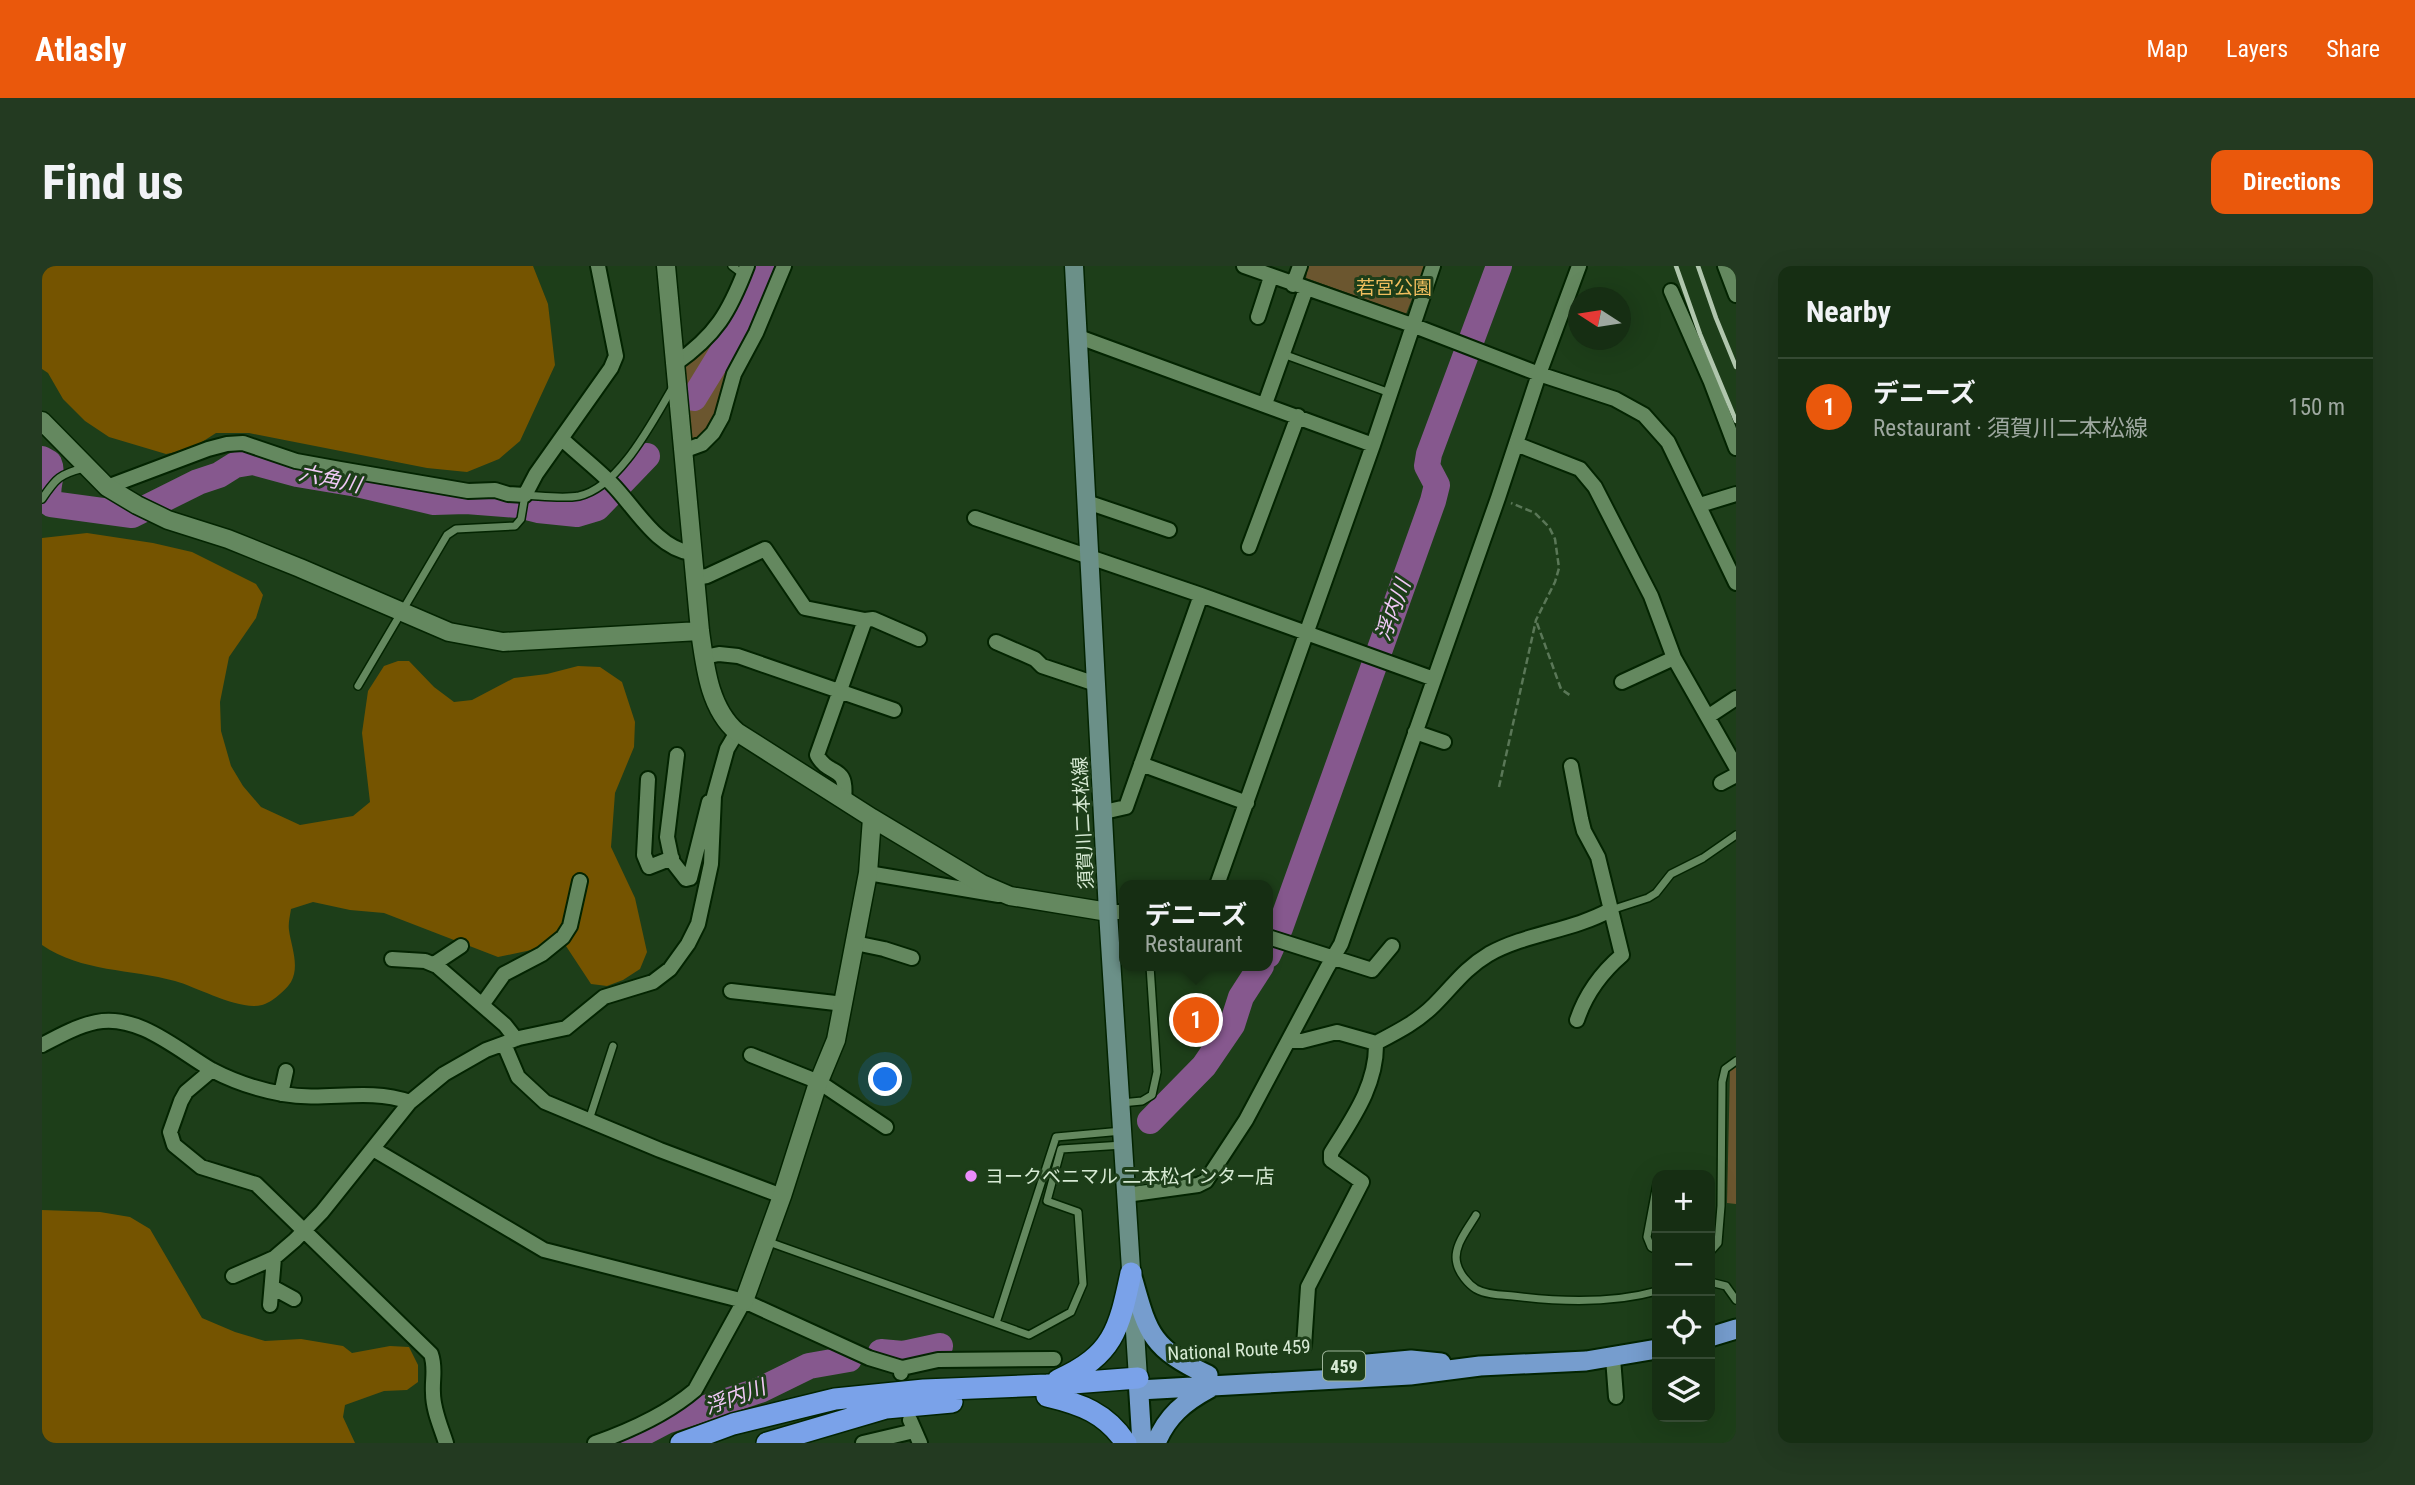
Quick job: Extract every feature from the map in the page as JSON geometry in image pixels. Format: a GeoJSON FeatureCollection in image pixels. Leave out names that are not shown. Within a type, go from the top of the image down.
{"type":"FeatureCollection","features":[{"type":"Feature","properties":{"kind":"highway"},"geometry":{"type":"LineString","coordinates":[[1131,1273],[1146,1327],[1157,1342],[1181,1362],[1211,1381],[1174,1412],[1163,1425],[1156,1443]]}},
{"type":"Feature","properties":{"kind":"highway"},"geometry":{"type":"LineString","coordinates":[[1047,1390],[1102,1352],[1115,1334],[1131,1273]]}},
{"type":"Feature","properties":{"kind":"highway"},"geometry":{"type":"LineString","coordinates":[[1715,1336],[1736,1329]]}},
{"type":"Feature","properties":{"kind":"highway","name":"National Route 459"},"geometry":{"type":"LineString","coordinates":[[1138,1384],[1211,1381],[1411,1360],[1480,1366],[1613,1358],[1652,1350]]}},
{"type":"Feature","properties":{"kind":"highway"},"geometry":{"type":"LineString","coordinates":[[767,1443],[886,1408],[1047,1390],[1138,1384],[1142,1443]]}},
{"type":"Feature","properties":{"kind":"highway"},"geometry":{"type":"LineString","coordinates":[[681,1443],[733,1424],[835,1399],[924,1390],[1047,1390],[1094,1411],[1112,1424],[1126,1443]]}},
{"type":"Feature","properties":{"kind":"main road","name":"須賀川二本松線"},"geometry":{"type":"LineString","coordinates":[[1074,266],[1104,812],[1116,912],[1121,1103],[1138,1384]]}},
{"type":"Feature","properties":{"kind":"street"},"geometry":{"type":"LineString","coordinates":[[107,487],[208,449],[243,443],[296,461],[468,491],[495,490],[525,499],[537,474],[611,368],[616,356],[598,266]]}},
{"type":"Feature","properties":{"kind":"street"},"geometry":{"type":"LineString","coordinates":[[666,266],[700,631],[714,700],[722,716],[737,732],[872,818],[971,878],[1010,896]]}},
{"type":"Feature","properties":{"kind":"street"},"geometry":{"type":"LineString","coordinates":[[683,451],[702,444],[713,433],[722,417],[734,374],[756,332],[784,266]]}},
{"type":"Feature","properties":{"kind":"street"},"geometry":{"type":"LineString","coordinates":[[1244,266],[1412,325],[1539,374],[1615,399],[1644,415],[1668,442],[1736,583]]}},
{"type":"Feature","properties":{"kind":"street"},"geometry":{"type":"LineString","coordinates":[[1265,404],[1283,354],[1299,287],[1300,266]]}},
{"type":"Feature","properties":{"kind":"street"},"geometry":{"type":"LineString","coordinates":[[1219,880],[1373,445],[1433,266]]}},
{"type":"Feature","properties":{"kind":"street"},"geometry":{"type":"LineString","coordinates":[[1126,1195],[1198,1185],[1206,1181],[1246,1120],[1341,944],[1579,266]]}},
{"type":"Feature","properties":{"kind":"street"},"geometry":{"type":"LineString","coordinates":[[1726,266],[1736,295]]}},
{"type":"Feature","properties":{"kind":"street"},"geometry":{"type":"LineString","coordinates":[[676,373],[728,312],[741,269]]}},
{"type":"Feature","properties":{"kind":"street"},"geometry":{"type":"LineString","coordinates":[[1258,317],[1271,276]]}},
{"type":"Feature","properties":{"kind":"street"},"geometry":{"type":"LineString","coordinates":[[1671,290],[1736,448]]}},
{"type":"Feature","properties":{"kind":"street"},"geometry":{"type":"LineString","coordinates":[[1079,337],[1373,445]]}},
{"type":"Feature","properties":{"kind":"street"},"geometry":{"type":"LineString","coordinates":[[1249,547],[1297,416]]}},
{"type":"Feature","properties":{"kind":"street"},"geometry":{"type":"LineString","coordinates":[[42,421],[107,487],[168,520],[240,544],[449,632],[503,642],[700,631]]}},
{"type":"Feature","properties":{"kind":"street"},"geometry":{"type":"LineString","coordinates":[[562,439],[629,501],[646,524],[680,552],[691,553]]}},
{"type":"Feature","properties":{"kind":"street"},"geometry":{"type":"LineString","coordinates":[[1516,444],[1572,465],[1588,478],[1651,596],[1674,658],[1736,767]]}},
{"type":"Feature","properties":{"kind":"street"},"geometry":{"type":"LineString","coordinates":[[1700,505],[1736,494]]}},
{"type":"Feature","properties":{"kind":"street"},"geometry":{"type":"LineString","coordinates":[[1087,502],[1169,530]]}},
{"type":"Feature","properties":{"kind":"street"},"geometry":{"type":"LineString","coordinates":[[975,518],[1434,679]]}},
{"type":"Feature","properties":{"kind":"street"},"geometry":{"type":"LineString","coordinates":[[695,578],[707,576],[765,549],[806,608],[865,620],[873,619],[919,639]]}},
{"type":"Feature","properties":{"kind":"street"},"geometry":{"type":"LineString","coordinates":[[1104,812],[1126,807],[1200,595]]}},
{"type":"Feature","properties":{"kind":"street"},"geometry":{"type":"LineString","coordinates":[[844,799],[846,783],[843,777],[819,760],[817,755],[865,620]]}},
{"type":"Feature","properties":{"kind":"street"},"geometry":{"type":"LineString","coordinates":[[996,642],[1035,659],[1042,666],[1096,684]]}},
{"type":"Feature","properties":{"kind":"street"},"geometry":{"type":"LineString","coordinates":[[704,657],[719,654],[738,656],[894,710]]}},
{"type":"Feature","properties":{"kind":"street"},"geometry":{"type":"LineString","coordinates":[[1622,682],[1674,658]]}},
{"type":"Feature","properties":{"kind":"street"},"geometry":{"type":"LineString","coordinates":[[1709,716],[1736,698]]}},
{"type":"Feature","properties":{"kind":"street"},"geometry":{"type":"LineString","coordinates":[[233,1276],[274,1258],[304,1230],[322,1212],[410,1102],[444,1074],[486,1050],[566,1028],[604,997],[653,982],[670,968],[698,924],[714,828],[714,796],[727,749],[737,732]]}},
{"type":"Feature","properties":{"kind":"street"},"geometry":{"type":"LineString","coordinates":[[1415,732],[1444,743]]}},
{"type":"Feature","properties":{"kind":"street"},"geometry":{"type":"LineString","coordinates":[[677,755],[667,837],[676,867],[686,879],[690,878],[709,802],[714,796]]}},
{"type":"Feature","properties":{"kind":"street"},"geometry":{"type":"LineString","coordinates":[[1141,764],[1247,803]]}},
{"type":"Feature","properties":{"kind":"street"},"geometry":{"type":"LineString","coordinates":[[1571,766],[1584,831],[1598,857],[1622,955],[1607,967],[1591,988],[1577,1020]]}},
{"type":"Feature","properties":{"kind":"street"},"geometry":{"type":"LineString","coordinates":[[1721,783],[1736,775]]}},
{"type":"Feature","properties":{"kind":"street"},"geometry":{"type":"LineString","coordinates":[[648,779],[644,855],[649,867],[672,858]]}},
{"type":"Feature","properties":{"kind":"street"},"geometry":{"type":"LineString","coordinates":[[595,1443],[626,1430],[682,1400],[695,1390],[744,1301],[836,1040],[868,873],[872,818]]}},
{"type":"Feature","properties":{"kind":"street"},"geometry":{"type":"LineString","coordinates":[[868,873],[980,893],[1116,912]]}},
{"type":"Feature","properties":{"kind":"street"},"geometry":{"type":"LineString","coordinates":[[482,1005],[504,974],[542,954],[564,937],[570,926],[580,881]]}},
{"type":"Feature","properties":{"kind":"street"},"geometry":{"type":"LineString","coordinates":[[1289,1041],[1302,1041],[1337,1032],[1376,1043],[1409,1027],[1434,1005],[1455,980],[1486,956],[1530,937],[1595,919],[1610,910]]}},
{"type":"Feature","properties":{"kind":"street"},"geometry":{"type":"LineString","coordinates":[[1273,938],[1373,970],[1392,946]]}},
{"type":"Feature","properties":{"kind":"street"},"geometry":{"type":"LineString","coordinates":[[856,943],[912,958]]}},
{"type":"Feature","properties":{"kind":"street"},"geometry":{"type":"LineString","coordinates":[[434,964],[461,946]]}},
{"type":"Feature","properties":{"kind":"street"},"geometry":{"type":"LineString","coordinates":[[392,959],[434,964],[505,1025],[513,1069],[532,1092],[545,1102],[782,1196]]}},
{"type":"Feature","properties":{"kind":"street"},"geometry":{"type":"LineString","coordinates":[[731,991],[844,1004]]}},
{"type":"Feature","properties":{"kind":"street"},"geometry":{"type":"LineString","coordinates":[[42,1045],[83,1026],[98,1021],[111,1021],[140,1027],[212,1069],[281,1094],[380,1094],[410,1102]]}},
{"type":"Feature","properties":{"kind":"street"},"geometry":{"type":"LineString","coordinates":[[1304,1346],[1308,1287],[1362,1182],[1331,1160],[1331,1153],[1362,1103],[1376,1060],[1376,1043]]}},
{"type":"Feature","properties":{"kind":"street"},"geometry":{"type":"LineString","coordinates":[[751,1055],[819,1082],[886,1127]]}},
{"type":"Feature","properties":{"kind":"street"},"geometry":{"type":"LineString","coordinates":[[212,1069],[186,1092],[181,1101],[170,1132],[174,1145],[201,1167],[256,1184],[431,1354],[435,1376],[433,1392],[446,1443]]}},
{"type":"Feature","properties":{"kind":"street"},"geometry":{"type":"LineString","coordinates":[[281,1094],[286,1071]]}},
{"type":"Feature","properties":{"kind":"street"},"geometry":{"type":"LineString","coordinates":[[373,1149],[544,1250],[744,1301],[901,1370],[938,1360],[1054,1359]]}},
{"type":"Feature","properties":{"kind":"street"},"geometry":{"type":"LineString","coordinates":[[270,1306],[274,1258]]}},
{"type":"Feature","properties":{"kind":"street"},"geometry":{"type":"LineString","coordinates":[[272,1287],[294,1299]]}},
{"type":"Feature","properties":{"kind":"street"},"geometry":{"type":"LineString","coordinates":[[1613,1358],[1616,1397]]}},
{"type":"Feature","properties":{"kind":"street"},"geometry":{"type":"LineString","coordinates":[[863,1443],[915,1431]]}},
{"type":"Feature","properties":{"kind":"lane"},"geometry":{"type":"LineString","coordinates":[[1283,354],[1390,393]]}},
{"type":"Feature","properties":{"kind":"lane"},"geometry":{"type":"LineString","coordinates":[[358,686],[447,535],[456,529],[515,526],[521,519],[525,499],[582,495],[608,480],[634,450],[676,373]]}},
{"type":"Feature","properties":{"kind":"lane"},"geometry":{"type":"LineString","coordinates":[[42,499],[56,478],[87,467]]}},
{"type":"Feature","properties":{"kind":"lane"},"geometry":{"type":"LineString","coordinates":[[1610,910],[1648,898],[1656,893],[1671,874],[1703,858],[1736,835]]}},
{"type":"Feature","properties":{"kind":"lane"},"geometry":{"type":"LineString","coordinates":[[1121,1103],[1142,1101],[1152,1095],[1157,1072],[1150,971]]}},
{"type":"Feature","properties":{"kind":"lane"},"geometry":{"type":"LineString","coordinates":[[589,1121],[613,1046]]}},
{"type":"Feature","properties":{"kind":"lane"},"geometry":{"type":"LineString","coordinates":[[1715,1246],[1718,1243],[1721,1206],[1722,1082],[1725,1069],[1736,1061]]}},
{"type":"Feature","properties":{"kind":"lane"},"geometry":{"type":"LineString","coordinates":[[996,1323],[1056,1137],[1123,1138]]}},
{"type":"Feature","properties":{"kind":"lane"},"geometry":{"type":"LineString","coordinates":[[766,1241],[1029,1335],[1071,1312],[1083,1284],[1078,1212],[1046,1201],[1061,1149],[1123,1138]]}},
{"type":"Feature","properties":{"kind":"lane"},"geometry":{"type":"LineString","coordinates":[[1652,1210],[1647,1237],[1652,1248]]}},
{"type":"Feature","properties":{"kind":"lane"},"geometry":{"type":"LineString","coordinates":[[1476,1215],[1457,1248],[1456,1256],[1462,1276],[1476,1289],[1546,1300],[1617,1299],[1652,1292]]}},
{"type":"Feature","properties":{"kind":"lane"},"geometry":{"type":"LineString","coordinates":[[1715,1283],[1726,1286],[1736,1300]]}},
{"type":"Feature","properties":{"kind":"path"},"geometry":{"type":"LineString","coordinates":[[1499,498],[1535,513],[1549,527],[1555,539],[1558,575],[1536,620],[1499,786]]}},
{"type":"Feature","properties":{"kind":"path"},"geometry":{"type":"LineString","coordinates":[[1536,620],[1560,689],[1571,696]]}},
{"type":"Feature","properties":{"kind":"green space"},"geometry":{"type":"Polygon","coordinates":[[[747,266],[784,266],[722,417],[683,451],[675,364],[701,346],[747,266]]]}},
{"type":"Feature","properties":{"kind":"green space","name":"若宮公園"},"geometry":{"type":"Polygon","coordinates":[[[1308,266],[1425,266],[1406,314],[1306,278],[1308,266]]]}},
{"type":"Feature","properties":{"kind":"green space"},"geometry":{"type":"Polygon","coordinates":[[[1736,1066],[1736,1204],[1727,1203],[1730,1069],[1736,1066]]]}},
{"type":"Feature","properties":{"kind":"shaded area"},"geometry":{"type":"Polygon","coordinates":[[[42,266],[533,266],[548,304],[555,365],[520,441],[499,459],[467,472],[427,468],[249,433],[216,433],[191,449],[166,454],[109,437],[85,421],[63,399],[48,373],[42,369],[42,266]]]}},
{"type":"Feature","properties":{"kind":"shaded area"},"geometry":{"type":"Polygon","coordinates":[[[87,533],[192,552],[256,584],[263,595],[256,618],[229,657],[220,702],[221,731],[231,766],[243,786],[261,807],[300,825],[353,816],[370,802],[362,733],[368,691],[384,666],[398,661],[409,661],[434,687],[454,702],[472,700],[514,678],[547,674],[578,666],[600,667],[622,682],[635,722],[634,747],[615,793],[611,847],[635,898],[647,952],[640,969],[607,986],[591,984],[564,943],[498,957],[384,913],[350,910],[313,902],[291,909],[289,927],[295,963],[294,976],[282,992],[262,1005],[242,1005],[175,981],[90,965],[57,954],[42,945],[42,538],[87,533]]]}},
{"type":"Feature","properties":{"kind":"shaded area"},"geometry":{"type":"Polygon","coordinates":[[[42,1210],[100,1212],[130,1217],[150,1229],[202,1318],[265,1341],[301,1339],[343,1346],[352,1353],[390,1346],[409,1347],[418,1365],[418,1382],[407,1390],[384,1391],[345,1405],[343,1417],[355,1443],[42,1443],[42,1210]]]}},
{"type":"Feature","properties":{"kind":"waterway","name":"六角川"},"geometry":{"type":"LineString","coordinates":[[694,398],[732,336],[764,266]]}},
{"type":"Feature","properties":{"kind":"waterway","name":"浮内川"},"geometry":{"type":"LineString","coordinates":[[1273,944],[1433,501],[1437,485],[1427,466],[1429,454],[1499,266]]}},
{"type":"Feature","properties":{"kind":"waterway","name":"六角川"},"geometry":{"type":"LineString","coordinates":[[42,459],[49,463],[51,473],[48,494],[51,504],[132,515],[235,465],[253,462],[297,474],[357,484],[434,502],[466,501],[518,505],[577,514],[597,508],[647,456]]}},
{"type":"Feature","properties":{"kind":"waterway","name":"浮内川"},"geometry":{"type":"LineString","coordinates":[[1150,1121],[1204,1066],[1232,1025],[1241,997],[1258,971]]}},
{"type":"Feature","properties":{"kind":"waterway","name":"浮内川"},"geometry":{"type":"LineString","coordinates":[[881,1352],[903,1354],[940,1346]]}},
{"type":"Feature","properties":{"kind":"waterway","name":"浮内川"},"geometry":{"type":"LineString","coordinates":[[624,1443],[666,1421],[760,1390],[809,1366],[849,1359]]}},
{"type":"Feature","properties":{"kind":"railway"},"geometry":{"type":"LineString","coordinates":[[1676,266],[1700,334],[1736,421]]}},
{"type":"Feature","properties":{"kind":"railway"},"geometry":{"type":"LineString","coordinates":[[1698,266],[1736,367]]}},
{"type":"Feature","properties":{"kind":"place","name":"デニーズ"},"geometry":{"type":"Point","coordinates":[1196,1020]}},
{"type":"Feature","properties":{"kind":"place","name":"ヨークベニマル 二本松インター店"},"geometry":{"type":"Point","coordinates":[971,1176]}}]}
